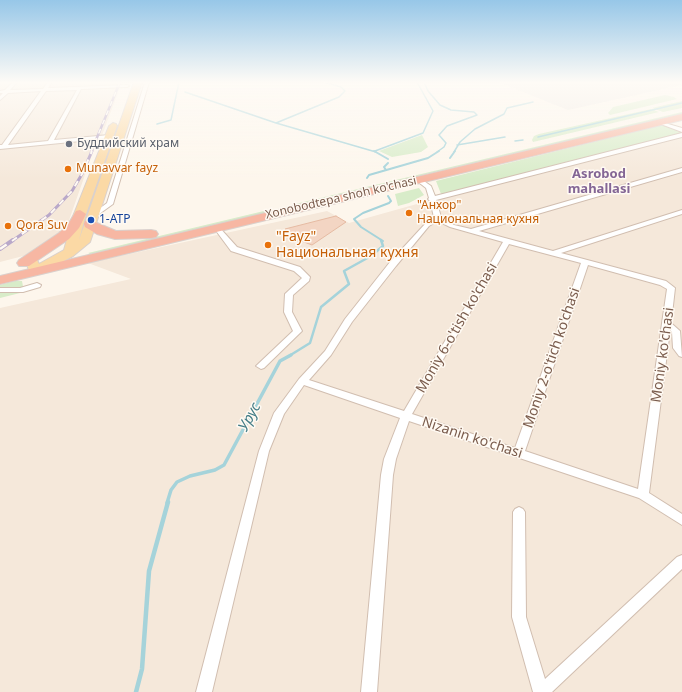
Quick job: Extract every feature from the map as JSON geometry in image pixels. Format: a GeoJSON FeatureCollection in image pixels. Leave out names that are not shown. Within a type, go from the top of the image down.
{"type":"FeatureCollection","features":[{"type":"Feature","properties":{"kind":"highway","name":"Xonobodtepa shoh ko'chasi"},"geometry":{"type":"LineString","coordinates":[[0,280],[32,270],[217,228],[289,206],[661,114]]}},
{"type":"Feature","properties":{"kind":"highway","name":"Xonobodtepa shoh ko'chasi"},"geometry":{"type":"LineString","coordinates":[[0,269],[32,270],[69,253],[151,234],[419,180],[682,117]]}},
{"type":"Feature","properties":{"kind":"highway"},"geometry":{"type":"LineString","coordinates":[[32,270],[74,226],[88,218],[102,232],[114,235],[151,234]]}},
{"type":"Feature","properties":{"kind":"main road"},"geometry":{"type":"LineString","coordinates":[[88,258],[76,257],[69,253],[88,218],[119,114]]}},
{"type":"Feature","properties":{"kind":"main road"},"geometry":{"type":"LineString","coordinates":[[111,139],[123,114]]}},
{"type":"Feature","properties":{"kind":"street"},"geometry":{"type":"LineString","coordinates":[[2,147],[26,114]]}},
{"type":"Feature","properties":{"kind":"street"},"geometry":{"type":"LineString","coordinates":[[50,142],[65,114]]}},
{"type":"Feature","properties":{"kind":"street"},"geometry":{"type":"LineString","coordinates":[[88,218],[104,210],[110,204],[137,114]]}},
{"type":"Feature","properties":{"kind":"street"},"geometry":{"type":"LineString","coordinates":[[660,122],[682,130]]}},
{"type":"Feature","properties":{"kind":"street"},"geometry":{"type":"LineString","coordinates":[[431,199],[682,135]]}},
{"type":"Feature","properties":{"kind":"street"},"geometry":{"type":"LineString","coordinates":[[2,147],[50,142],[111,139]]}},
{"type":"Feature","properties":{"kind":"street"},"geometry":{"type":"LineString","coordinates":[[471,231],[682,170]]}},
{"type":"Feature","properties":{"kind":"street"},"geometry":{"type":"LineString","coordinates":[[204,692],[264,451],[279,413],[302,381],[328,353],[348,322],[393,264],[427,225],[438,218],[431,199],[429,187],[419,180]]}},
{"type":"Feature","properties":{"kind":"street"},"geometry":{"type":"LineString","coordinates":[[554,253],[682,212]]}},
{"type":"Feature","properties":{"kind":"street","name":"Moniy ko'chasi"},"geometry":{"type":"LineString","coordinates":[[438,218],[452,226],[508,240],[669,286],[672,290],[643,495]]}},
{"type":"Feature","properties":{"kind":"street"},"geometry":{"type":"LineString","coordinates":[[217,228],[234,250],[297,269],[306,277],[306,280],[289,294],[288,312],[298,331],[261,366]]}},
{"type":"Feature","properties":{"kind":"street","name":"Moniy 6-o'tish ko'chasi"},"geometry":{"type":"LineString","coordinates":[[369,692],[387,475],[390,459],[406,416],[508,240]]}},
{"type":"Feature","properties":{"kind":"street","name":"Moniy 2-o'tich ko'chasi"},"geometry":{"type":"LineString","coordinates":[[519,453],[585,263]]}},
{"type":"Feature","properties":{"kind":"street"},"geometry":{"type":"LineString","coordinates":[[0,290],[20,290],[32,270]]}},
{"type":"Feature","properties":{"kind":"street"},"geometry":{"type":"LineString","coordinates":[[667,324],[676,331],[678,348],[682,354]]}},
{"type":"Feature","properties":{"kind":"street","name":"Nizanin ko'chasi"},"geometry":{"type":"LineString","coordinates":[[302,381],[643,495],[682,520]]}},
{"type":"Feature","properties":{"kind":"street"},"geometry":{"type":"LineString","coordinates":[[519,512],[519,617],[541,692],[682,561]]}},
{"type":"Feature","properties":{"kind":"shaded area"},"geometry":{"type":"Polygon","coordinates":[[[0,114],[110,114],[101,138],[93,152],[67,226],[61,234],[31,254],[0,262],[0,114]]]}},
{"type":"Feature","properties":{"kind":"shaded area"},"geometry":{"type":"Polygon","coordinates":[[[682,135],[682,692],[0,692],[0,308],[131,279],[88,263],[327,211],[349,223],[682,135]]]}},
{"type":"Feature","properties":{"kind":"green space"},"geometry":{"type":"Polygon","coordinates":[[[627,114],[649,114],[533,142],[532,140],[534,136],[627,114]]]}},
{"type":"Feature","properties":{"kind":"green space"},"geometry":{"type":"Polygon","coordinates":[[[672,114],[681,114],[294,205],[672,114]]]}},
{"type":"Feature","properties":{"kind":"green space"},"geometry":{"type":"Polygon","coordinates":[[[662,125],[682,133],[441,194],[436,181],[662,125]]]}},
{"type":"Feature","properties":{"kind":"green space"},"geometry":{"type":"Polygon","coordinates":[[[422,135],[428,147],[421,152],[392,157],[379,151],[422,135]]]}},
{"type":"Feature","properties":{"kind":"green space"},"geometry":{"type":"Polygon","coordinates":[[[419,188],[424,195],[409,203],[398,206],[395,194],[419,188]]]}},
{"type":"Feature","properties":{"kind":"green space"},"geometry":{"type":"Polygon","coordinates":[[[268,210],[270,212],[90,254],[88,253],[268,210]]]}},
{"type":"Feature","properties":{"kind":"green space"},"geometry":{"type":"Polygon","coordinates":[[[15,281],[22,281],[24,292],[0,298],[0,285],[15,281]]]}},
{"type":"Feature","properties":{"kind":"building"},"geometry":{"type":"Polygon","coordinates":[[[336,216],[346,222],[312,245],[296,239],[285,229],[336,216]]]}},
{"type":"Feature","properties":{"kind":"waterway"},"geometry":{"type":"LineString","coordinates":[[157,124],[171,120],[172,114]]}},
{"type":"Feature","properties":{"kind":"waterway"},"geometry":{"type":"LineString","coordinates":[[250,114],[276,123]]}},
{"type":"Feature","properties":{"kind":"waterway"},"geometry":{"type":"LineString","coordinates":[[276,123],[297,114]]}},
{"type":"Feature","properties":{"kind":"waterway"},"geometry":{"type":"LineString","coordinates":[[375,151],[423,133],[432,114]]}},
{"type":"Feature","properties":{"kind":"waterway","name":"Урус"},"geometry":{"type":"LineString","coordinates":[[437,152],[444,147],[446,143],[439,135],[447,126],[476,114]]}},
{"type":"Feature","properties":{"kind":"waterway"},"geometry":{"type":"LineString","coordinates":[[458,145],[475,129],[503,114]]}},
{"type":"Feature","properties":{"kind":"waterway"},"geometry":{"type":"LineString","coordinates":[[538,137],[634,114]]}},
{"type":"Feature","properties":{"kind":"waterway"},"geometry":{"type":"LineString","coordinates":[[276,123],[375,152]]}},
{"type":"Feature","properties":{"kind":"waterway"},"geometry":{"type":"LineString","coordinates":[[458,145],[505,137]]}},
{"type":"Feature","properties":{"kind":"waterway"},"geometry":{"type":"LineString","coordinates":[[515,141],[523,140]]}},
{"type":"Feature","properties":{"kind":"waterway"},"geometry":{"type":"LineString","coordinates":[[454,152],[458,145]]}},
{"type":"Feature","properties":{"kind":"waterway","name":"Урус"},"geometry":{"type":"LineString","coordinates":[[367,178],[369,175],[428,158],[439,151]]}},
{"type":"Feature","properties":{"kind":"waterway"},"geometry":{"type":"LineString","coordinates":[[450,158],[455,151]]}},
{"type":"Feature","properties":{"kind":"waterway"},"geometry":{"type":"LineString","coordinates":[[375,152],[388,159]]}},
{"type":"Feature","properties":{"kind":"waterway"},"geometry":{"type":"LineString","coordinates":[[386,170],[384,167],[388,163]]}},
{"type":"Feature","properties":{"kind":"waterway","name":"Урус"},"geometry":{"type":"LineString","coordinates":[[383,241],[361,227],[354,219],[363,213],[389,203],[391,201],[388,196]]}},
{"type":"Feature","properties":{"kind":"waterway","name":"Урус"},"geometry":{"type":"LineString","coordinates":[[289,356],[310,343],[321,307],[349,284],[344,271],[371,256],[383,246],[381,240]]}},
{"type":"Feature","properties":{"kind":"waterway","name":"Урус"},"geometry":{"type":"LineString","coordinates":[[167,503],[171,490],[177,482],[190,476],[215,470],[224,465],[280,361],[291,355]]}},
{"type":"Feature","properties":{"kind":"waterway","name":"Урус"},"geometry":{"type":"LineString","coordinates":[[136,692],[142,669],[149,571],[168,502]]}},
{"type":"Feature","properties":{"kind":"railway"},"geometry":{"type":"LineString","coordinates":[[91,152],[107,114]]}},
{"type":"Feature","properties":{"kind":"railway"},"geometry":{"type":"LineString","coordinates":[[12,241],[49,215],[72,191],[82,174],[92,151]]}},
{"type":"Feature","properties":{"kind":"railway"},"geometry":{"type":"LineString","coordinates":[[0,249],[13,240]]}},
{"type":"Feature","properties":{"kind":"place","name":"Буддийский храм"},"geometry":{"type":"Point","coordinates":[69,144]}},
{"type":"Feature","properties":{"kind":"place","name":"Munavvar fayz"},"geometry":{"type":"Point","coordinates":[68,169]}},
{"type":"Feature","properties":{"kind":"place","name":"\"Анхор\" Национальная кухня"},"geometry":{"type":"Point","coordinates":[409,213]}},
{"type":"Feature","properties":{"kind":"place","name":"1-ATP"},"geometry":{"type":"Point","coordinates":[91,220]}},
{"type":"Feature","properties":{"kind":"place","name":"Qora Suv"},"geometry":{"type":"Point","coordinates":[8,226]}},
{"type":"Feature","properties":{"kind":"place","name":"\"Fayz\" Национальная кухня"},"geometry":{"type":"Point","coordinates":[268,245]}},
{"type":"Feature","properties":{"kind":"district","name":"Asrobod mahallasi"},"geometry":{"type":"Point","coordinates":[599,182]}}]}
